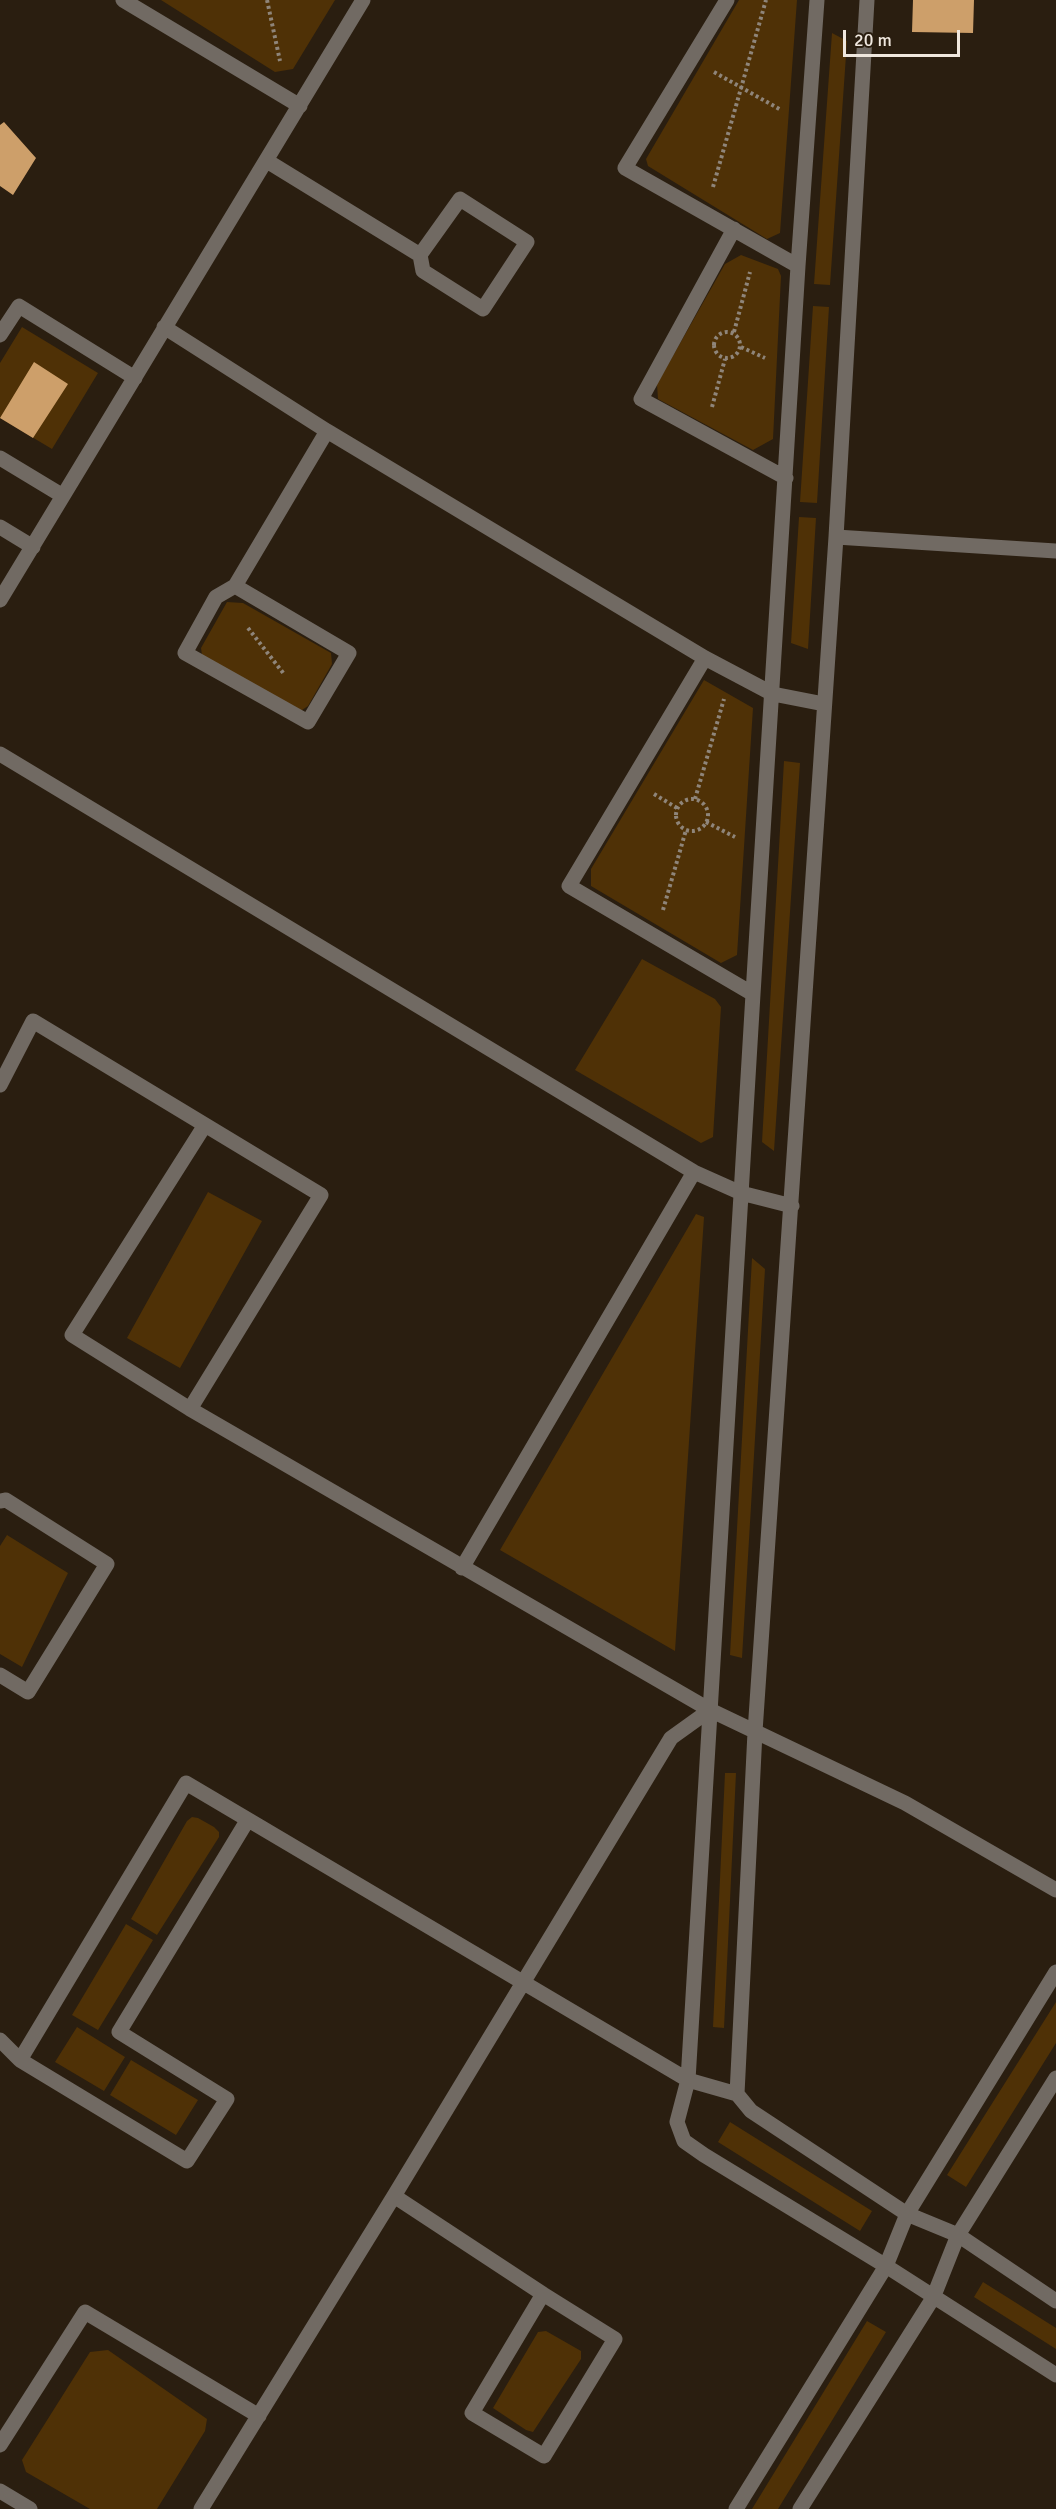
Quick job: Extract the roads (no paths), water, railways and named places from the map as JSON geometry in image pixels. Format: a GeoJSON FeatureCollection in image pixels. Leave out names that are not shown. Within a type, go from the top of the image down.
{"type":"FeatureCollection","features":[{"type":"Feature","properties":{"kind":"street"},"geometry":{"type":"LineString","coordinates":[[125,0],[300,105]]}},
{"type":"Feature","properties":{"kind":"street"},"geometry":{"type":"LineString","coordinates":[[0,600],[363,0]]}},
{"type":"Feature","properties":{"kind":"street"},"geometry":{"type":"LineString","coordinates":[[727,0],[625,168],[798,266]]}},
{"type":"Feature","properties":{"kind":"street"},"geometry":{"type":"LineString","coordinates":[[817,0],[798,266],[688,2080],[677,2122],[684,2141],[1056,2375]]}},
{"type":"Feature","properties":{"kind":"street"},"geometry":{"type":"LineString","coordinates":[[737,2094],[755,1732],[836,537],[867,0]]}},
{"type":"Feature","properties":{"kind":"street"},"geometry":{"type":"LineString","coordinates":[[267,161],[420,255],[423,271],[483,309],[527,242],[460,199],[420,255]]}},
{"type":"Feature","properties":{"kind":"street"},"geometry":{"type":"LineString","coordinates":[[734,229],[641,399],[786,478]]}},
{"type":"Feature","properties":{"kind":"street"},"geometry":{"type":"LineString","coordinates":[[0,335],[19,306],[135,378]]}},
{"type":"Feature","properties":{"kind":"street"},"geometry":{"type":"LineString","coordinates":[[164,327],[327,431],[705,658],[773,694],[824,704]]}},
{"type":"Feature","properties":{"kind":"street"},"geometry":{"type":"LineString","coordinates":[[235,586],[349,653],[308,722],[185,654],[216,597],[235,586],[327,431]]}},
{"type":"Feature","properties":{"kind":"street"},"geometry":{"type":"LineString","coordinates":[[0,459],[63,496]]}},
{"type":"Feature","properties":{"kind":"street"},"geometry":{"type":"LineString","coordinates":[[0,527],[33,547]]}},
{"type":"Feature","properties":{"kind":"street"},"geometry":{"type":"LineString","coordinates":[[836,537],[1056,551]]}},
{"type":"Feature","properties":{"kind":"street"},"geometry":{"type":"LineString","coordinates":[[705,658],[569,886],[753,994]]}},
{"type":"Feature","properties":{"kind":"street"},"geometry":{"type":"LineString","coordinates":[[0,754],[694,1172],[741,1193],[792,1206]]}},
{"type":"Feature","properties":{"kind":"street"},"geometry":{"type":"LineString","coordinates":[[0,1085],[33,1021],[321,1195],[190,1409]]}},
{"type":"Feature","properties":{"kind":"street"},"geometry":{"type":"LineString","coordinates":[[205,1125],[72,1335],[190,1409],[710,1710],[905,1803],[1056,1890]]}},
{"type":"Feature","properties":{"kind":"street"},"geometry":{"type":"LineString","coordinates":[[462,1568],[694,1172]]}},
{"type":"Feature","properties":{"kind":"street"},"geometry":{"type":"LineString","coordinates":[[0,1500],[6,1500],[107,1564],[28,1692],[0,1675]]}},
{"type":"Feature","properties":{"kind":"street"},"geometry":{"type":"LineString","coordinates":[[201,2509],[394,2196],[522,1980],[671,1738],[710,1710]]}},
{"type":"Feature","properties":{"kind":"street"},"geometry":{"type":"LineString","coordinates":[[20,2060],[186,1783],[688,2080],[737,2094],[751,2111],[907,2214],[958,2235],[1056,2301]]}},
{"type":"Feature","properties":{"kind":"street"},"geometry":{"type":"LineString","coordinates":[[0,2040],[20,2060],[187,2161],[227,2099],[119,2032],[247,1821]]}},
{"type":"Feature","properties":{"kind":"street"},"geometry":{"type":"LineString","coordinates":[[736,2509],[886,2266],[907,2214],[1056,1971]]}},
{"type":"Feature","properties":{"kind":"street"},"geometry":{"type":"LineString","coordinates":[[800,2509],[933,2298],[958,2235],[1056,2078]]}},
{"type":"Feature","properties":{"kind":"street"},"geometry":{"type":"LineString","coordinates":[[394,2196],[615,2339],[544,2456],[472,2413],[543,2294]]}},
{"type":"Feature","properties":{"kind":"street"},"geometry":{"type":"LineString","coordinates":[[0,2445],[85,2312],[259,2416]]}},
{"type":"Feature","properties":{"kind":"street"},"geometry":{"type":"LineString","coordinates":[[0,2491],[30,2509]]}}]}
